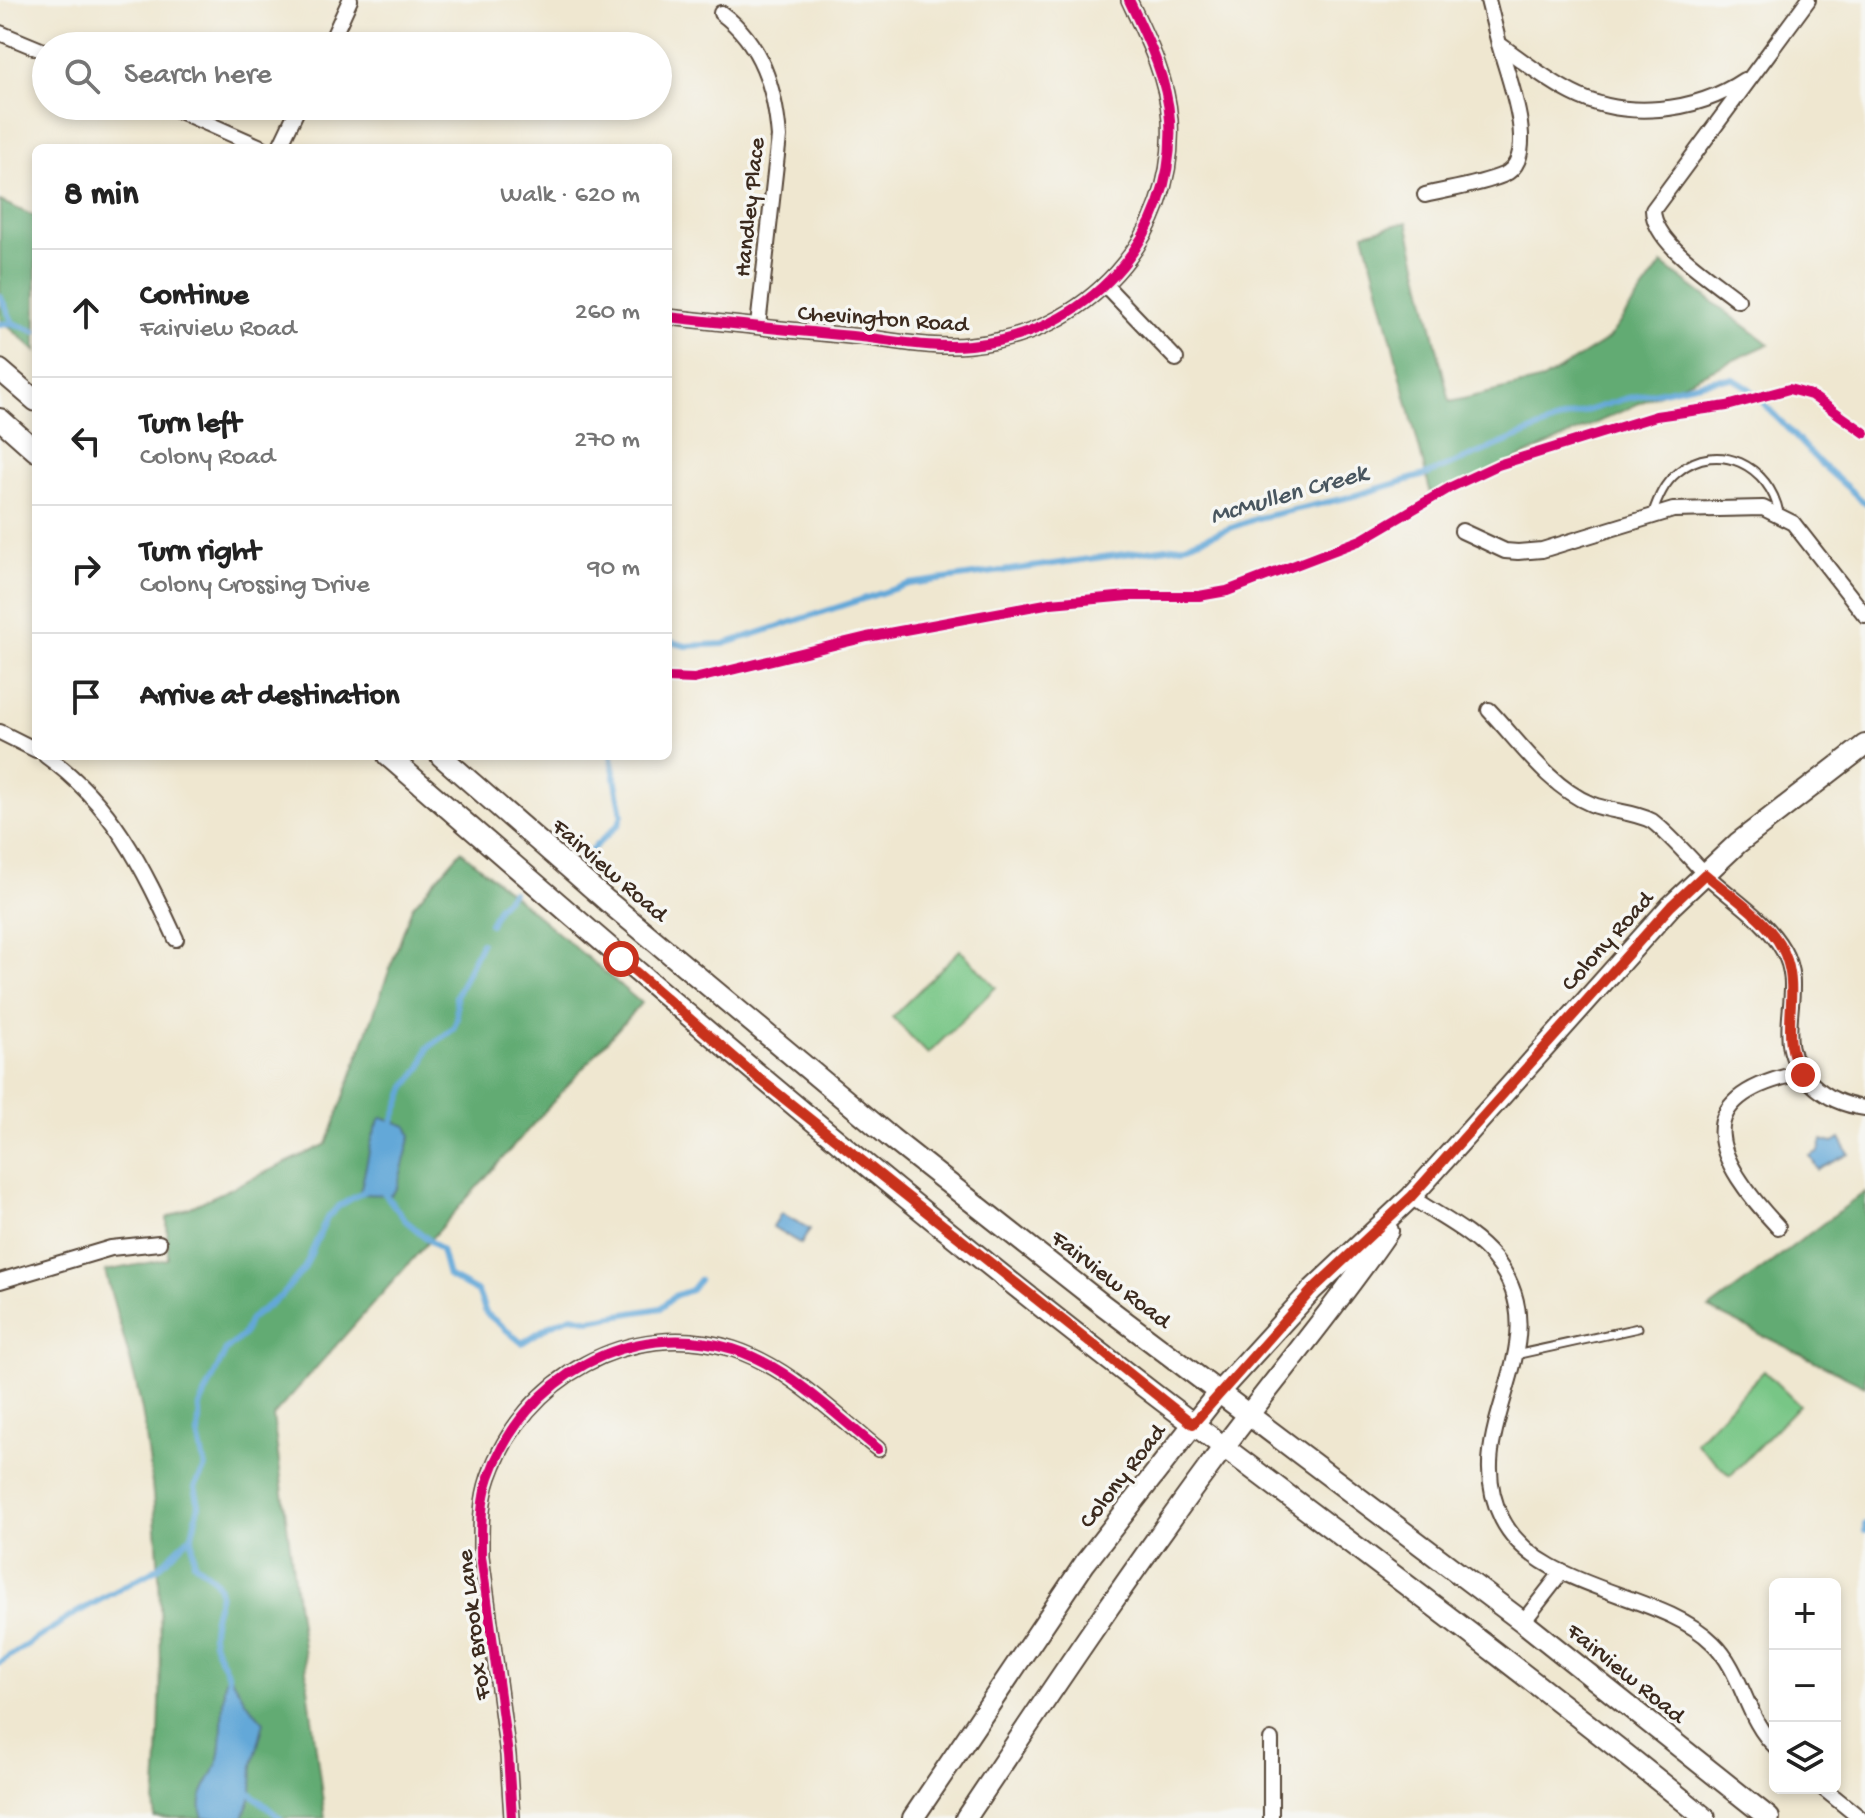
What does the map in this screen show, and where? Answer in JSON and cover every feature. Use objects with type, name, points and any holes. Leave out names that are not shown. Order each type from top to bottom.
[{"type":"main road","points":[[0,370],[32,398]]},
{"type":"main road","points":[[0,419],[32,447]]},
{"type":"main road","name":"Colony Road","points":[[913,1818],[1085,1563],[1218,1393],[1312,1290],[1411,1197],[1671,906],[1738,843],[1865,745]]},
{"type":"main road","points":[[393,760],[757,1077],[1223,1448],[1535,1682],[1705,1818]]},
{"type":"main road","name":"Fairview Road","points":[[446,760],[780,1048],[1218,1393],[1523,1622],[1769,1818]]},
{"type":"main road","name":"Colony Road","points":[[966,1818],[1119,1589],[1223,1448],[1346,1291],[1411,1197]]},
{"type":"street","points":[[335,32],[350,0]]},
{"type":"street","name":"Chevington Road","points":[[672,317],[967,346],[1034,332],[1078,309],[1132,256],[1149,227],[1166,175],[1170,139],[1164,83],[1129,0]]},
{"type":"street","points":[[1425,195],[1504,175],[1521,157],[1523,138],[1488,0]]},
{"type":"street","points":[[1738,300],[1664,239],[1654,223],[1653,210],[1808,0]]},
{"type":"street","name":"Handley Place","points":[[721,13],[750,42],[763,65],[776,108],[779,137],[758,326]]},
{"type":"street","points":[[0,33],[32,46]]},
{"type":"street","points":[[1499,44],[1575,95],[1603,105],[1634,109],[1666,108],[1707,99],[1754,73]]},
{"type":"street","points":[[200,120],[254,144]]},
{"type":"street","points":[[281,144],[292,120]]},
{"type":"street","points":[[1105,285],[1176,359]]},
{"type":"street","points":[[1462,531],[1505,551],[1518,552],[1542,550],[1651,517],[1701,507],[1763,508],[1779,513],[1793,523],[1865,615]]},
{"type":"street","points":[[1489,710],[1571,793],[1593,805],[1637,813],[1652,821],[1705,874],[1773,934],[1784,952],[1792,982],[1787,1033],[1790,1052],[1801,1073],[1819,1091],[1838,1102],[1865,1108]]},
{"type":"street","points":[[0,732],[32,748]]},
{"type":"street","points":[[51,760],[94,796],[119,827],[143,867],[176,939]]},
{"type":"street","points":[[1778,1227],[1758,1206],[1723,1155],[1720,1129],[1736,1099],[1763,1081],[1801,1073]]},
{"type":"street","points":[[1411,1197],[1470,1236],[1493,1256],[1509,1278],[1520,1305],[1515,1355],[1491,1442],[1492,1486],[1502,1519],[1539,1558],[1562,1572],[1689,1625],[1713,1644],[1738,1676],[1750,1707],[1769,1737]]},
{"type":"street","points":[[0,1281],[111,1248],[159,1243]]},
{"type":"street","name":"Fox Brook Lane","points":[[512,1818],[508,1755],[481,1556],[481,1523],[489,1480],[501,1448],[540,1395],[565,1375],[619,1349],[668,1341],[701,1342],[733,1349],[780,1371],[878,1449]]},
{"type":"street","points":[[1523,1622],[1562,1572]]},
{"type":"street","points":[[1271,1740],[1271,1818]]},
{"type":"street","points":[[1830,1794],[1860,1818]]},
{"type":"lane","points":[[1651,517],[1662,488],[1678,472],[1699,459],[1724,458],[1745,463],[1760,474],[1776,496],[1779,513]]},
{"type":"lane","points":[[1515,1355],[1638,1328]]},
{"type":"green space","points":[[0,201],[32,215],[32,347],[0,319]]},
{"type":"green space","points":[[1407,222],[1450,402],[1543,380],[1608,339],[1662,264],[1769,344],[1432,498],[1364,233]]},
{"type":"green space","points":[[461,851],[641,1003],[273,1416],[325,1818],[154,1818],[161,1675],[159,1579],[152,1483],[134,1374],[105,1271],[168,1259],[167,1218],[327,1144],[412,907]]},
{"type":"green space","points":[[960,950],[996,987],[928,1054],[892,1017]]},
{"type":"green space","points":[[1865,1192],[1865,1386],[1709,1309]]},
{"type":"green space","points":[[1764,1371],[1799,1405],[1730,1476],[1695,1442]]},
{"type":"water","points":[[382,1117],[407,1126],[411,1135],[397,1188],[391,1195],[359,1194],[371,1143]]},
{"type":"water","points":[[1840,1138],[1849,1154],[1818,1170],[1810,1156],[1819,1151],[1822,1140],[1832,1143]]},
{"type":"water","points":[[781,1213],[810,1229],[801,1244],[773,1227]]},
{"type":"water","points":[[227,1671],[246,1702],[264,1722],[253,1765],[252,1794],[243,1818],[203,1818],[203,1792],[220,1753]]},
{"type":"waterway","points":[[0,296],[13,323]]},
{"type":"waterway","name":"McMullen Creek","points":[[0,324],[13,323],[32,330]]},
{"type":"waterway","name":"McMullen Creek","points":[[672,642],[686,646],[724,644],[909,584],[1182,546],[1258,518],[1350,497],[1428,474],[1564,418],[1624,399],[1719,379],[1734,379],[1750,389],[1821,464],[1865,503]]},
{"type":"waterway","points":[[589,852],[619,824],[622,814],[612,760]]},
{"type":"waterway","points":[[490,924],[498,907],[512,892]]},
{"type":"waterway","points":[[391,1126],[406,1087],[422,1066],[428,1048],[453,1029],[457,1019],[456,996],[481,943]]},
{"type":"waterway","points":[[382,1190],[406,1221],[441,1250],[448,1276],[478,1292],[486,1313],[522,1343],[552,1324],[572,1316],[590,1320],[661,1308],[674,1296],[691,1290],[699,1280]]},
{"type":"waterway","points":[[228,1677],[212,1635],[219,1588],[194,1563],[192,1535],[199,1505],[195,1487],[205,1468],[198,1435],[200,1406],[226,1350],[243,1335],[250,1319],[281,1296],[304,1269],[327,1218],[339,1206],[363,1192]]},
{"type":"waterway","points":[[1865,1524],[1865,1531]]},
{"type":"waterway","points":[[0,1662],[76,1613],[158,1568],[192,1535]]},
{"type":"waterway","points":[[248,1791],[280,1818]]},
{"type":"cycle path","points":[[672,317],[957,346],[1012,337],[1051,322],[1086,301],[1116,273],[1140,240],[1158,204],[1168,163],[1170,120],[1165,88],[1129,0]]},
{"type":"cycle path","points":[[672,678],[694,679],[867,637],[1051,603],[1128,596],[1199,596],[1227,591],[1361,540],[1451,487],[1498,465],[1656,416],[1727,406],[1789,389],[1811,395],[1865,433]]},
{"type":"cycle path","points":[[512,1818],[508,1755],[481,1556],[481,1526],[489,1477],[505,1442],[527,1411],[554,1385],[586,1364],[620,1349],[656,1342],[694,1341],[733,1349],[773,1367],[810,1392],[878,1449]]},
{"type":"route","points":[[621,959],[757,1077],[1193,1424],[1312,1290],[1411,1197],[1671,906],[1705,874],[1773,934],[1784,952],[1792,982],[1787,1033],[1790,1052],[1803,1075]]}]
